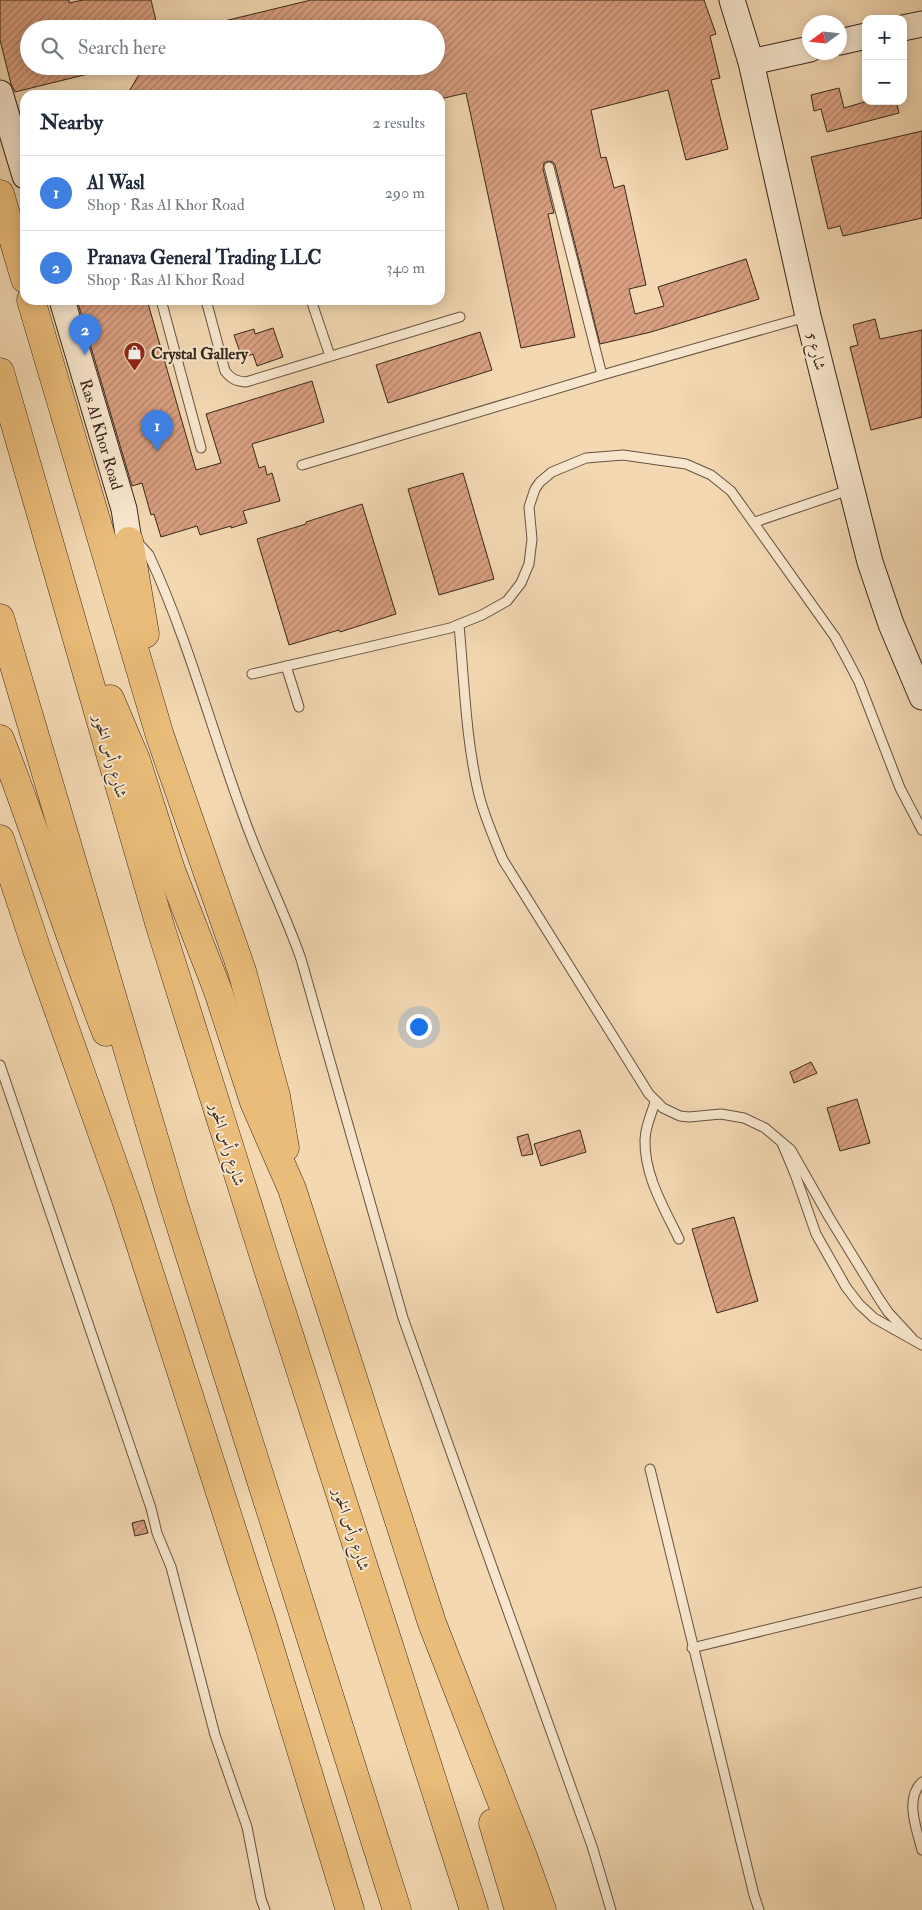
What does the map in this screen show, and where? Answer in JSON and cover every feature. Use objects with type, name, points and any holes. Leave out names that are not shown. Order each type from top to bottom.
[{"type":"highway","points":[[0,194],[20,262]]},
{"type":"highway","points":[[32,305],[157,727],[242,971],[276,1096],[292,1189]]},
{"type":"highway","name":"شارع رأس الخور","points":[[0,372],[160,926],[269,1273],[474,1910]]},
{"type":"highway","points":[[129,541],[147,647],[178,753],[184,806]]},
{"type":"highway","points":[[64,589],[136,760],[171,870],[218,991],[254,1102],[292,1189],[432,1623],[519,1910]]},
{"type":"highway","points":[[0,618],[173,1202],[397,1910]]},
{"type":"highway","points":[[0,739],[19,786],[85,979],[173,1202]]},
{"type":"highway","points":[[0,839],[37,950],[129,1209],[264,1629],[350,1910]]},
{"type":"highway","points":[[432,1623],[542,1910]]},
{"type":"street","name":"شارع 5","points":[[732,0],[751,62],[808,316],[870,562],[891,624],[922,697]]},
{"type":"street","points":[[907,27],[922,24]]},
{"type":"street","points":[[847,40],[862,37]]},
{"type":"street","points":[[751,62],[802,51]]},
{"type":"street","points":[[0,93],[20,159]]},
{"type":"street","name":"Ras Al Khor Road","points":[[63,305],[124,508],[129,541]]},
{"type":"lane","points":[[549,167],[602,375]]},
{"type":"lane","points":[[162,305],[202,448]]},
{"type":"lane","points":[[207,305],[222,363],[230,377],[237,381],[254,380],[460,317]]},
{"type":"lane","points":[[313,305],[330,356]]},
{"type":"lane","points":[[302,465],[602,375],[808,316]]},
{"type":"lane","points":[[252,674],[459,624],[495,608],[507,600],[526,574],[532,551],[529,507],[535,489],[546,476],[586,458],[623,455],[672,461],[700,469],[731,491],[755,522],[835,637],[862,690],[896,779],[922,830]]},
{"type":"lane","points":[[755,522],[852,489]]},
{"type":"lane","points":[[129,541],[146,550],[164,587],[189,654],[242,814],[296,943],[402,1318],[592,1846],[611,1910]]},
{"type":"lane","points":[[459,624],[474,775],[494,839],[504,860],[648,1094],[655,1102],[671,1113],[680,1116],[721,1114],[744,1118],[764,1128],[782,1143],[794,1154],[829,1218],[888,1312],[912,1338],[922,1345]]},
{"type":"lane","points":[[286,666],[299,707]]},
{"type":"lane","points":[[0,1065],[151,1508],[157,1533],[171,1567],[212,1726],[247,1827],[261,1899],[265,1910]]},
{"type":"lane","points":[[655,1102],[645,1137],[646,1157],[660,1200],[679,1239]]},
{"type":"lane","points":[[782,1143],[816,1234],[846,1287],[859,1304],[874,1318],[892,1330],[912,1338]]},
{"type":"lane","points":[[650,1470],[692,1648],[759,1910]]},
{"type":"lane","points":[[692,1648],[922,1592]]},
{"type":"lane","points":[[922,1782],[918,1786],[913,1801],[914,1817],[922,1850]]},
{"type":"building","points":[[0,0],[69,0],[69,3],[83,0],[151,0],[156,20],[20,20],[20,75],[84,75],[15,92],[11,84],[0,40]]},
{"type":"building","points":[[311,0],[704,0],[716,34],[710,36],[720,78],[711,80],[728,149],[686,160],[668,90],[591,110],[601,158],[606,157],[614,188],[624,185],[646,285],[629,289],[635,314],[664,306],[658,287],[746,259],[759,299],[651,332],[600,344],[555,165],[553,162],[548,161],[544,163],[543,169],[554,213],[548,214],[575,337],[521,348],[466,93],[445,98],[445,90],[130,90],[139,75],[445,75],[445,20],[228,20]]},
{"type":"building","points":[[839,88],[844,108],[862,103],[862,105],[897,105],[899,113],[827,132],[821,109],[814,111],[811,95]]},
{"type":"building","points":[[922,131],[922,218],[843,236],[840,226],[828,229],[811,157]]},
{"type":"building","points":[[78,305],[148,305],[196,470],[221,463],[206,414],[312,381],[324,422],[252,444],[259,468],[265,466],[267,475],[272,473],[280,501],[243,511],[247,523],[200,535],[197,526],[161,537],[154,514],[151,515],[142,483],[132,486]]},
{"type":"building","points":[[875,319],[880,339],[922,330],[922,417],[871,430],[850,347],[858,345],[853,325]]},
{"type":"building","points":[[273,328],[283,357],[257,366],[253,354],[242,358],[234,335],[254,329],[255,334]]},
{"type":"building","points":[[480,332],[492,370],[388,403],[376,365]]},
{"type":"building","points":[[463,473],[494,579],[439,595],[408,489]]},
{"type":"building","points":[[362,504],[396,614],[340,632],[339,630],[289,645],[257,539]]},
{"type":"building","points":[[811,1062],[817,1073],[794,1083],[790,1072]]},
{"type":"building","points":[[857,1099],[870,1143],[840,1151],[827,1108]]},
{"type":"building","points":[[580,1130],[586,1152],[541,1166],[534,1144]]},
{"type":"building","points":[[528,1134],[533,1154],[522,1156],[517,1137]]},
{"type":"building","points":[[734,1217],[758,1301],[717,1313],[692,1229]]},
{"type":"building","points":[[144,1520],[148,1533],[135,1536],[132,1523]]},
{"type":"place","name":"Pranava General Trading LLC","points":[[85,355]]},
{"type":"place","name":"Crystal Gallery","points":[[135,372]]},
{"type":"place","name":"Al Wasl","points":[[157,451]]}]
